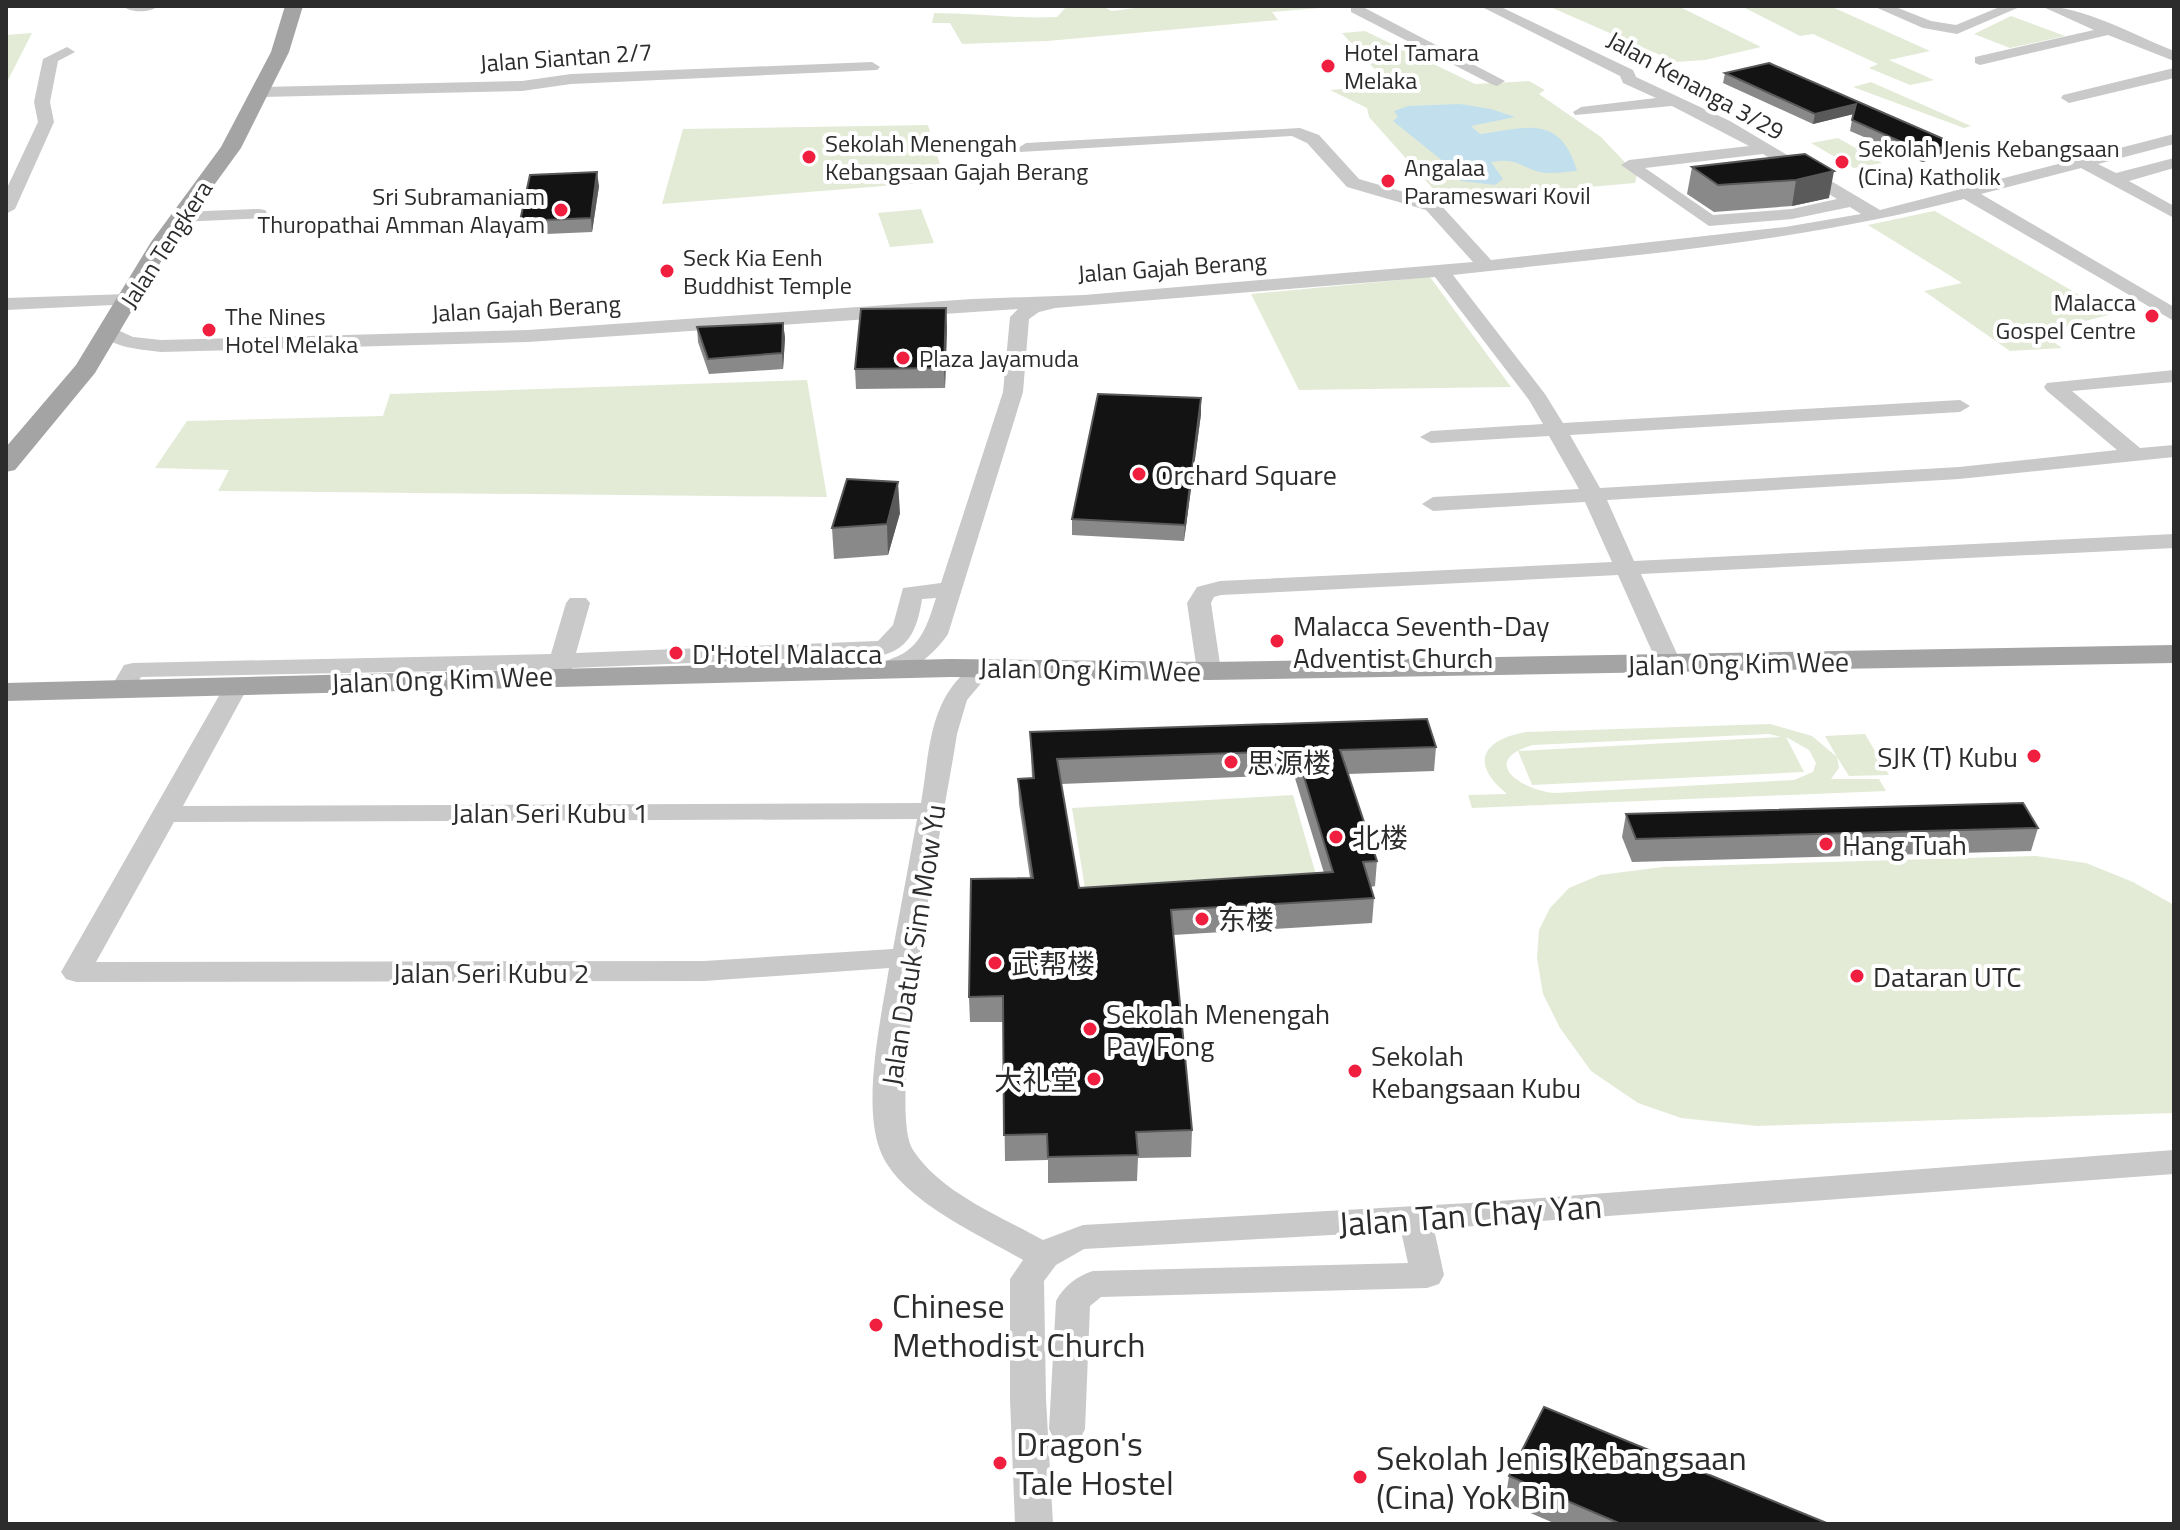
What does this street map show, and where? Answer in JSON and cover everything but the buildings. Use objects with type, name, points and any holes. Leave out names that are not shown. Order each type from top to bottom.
[{"type":"main road","name":"Jalan Tengkera","points":[[6,464],[86,368],[179,217],[231,148],[280,52],[294,6]]},
{"type":"main road","name":"Jalan Ong Kim Wee","points":[[9,692],[237,685],[559,669],[1209,671],[2174,654]]},
{"type":"street","points":[[130,6],[151,6]]},
{"type":"street","name":"Jalan Kenanga 3/29","points":[[1487,6],[1627,73],[1629,80],[1724,124],[1878,216]]},
{"type":"street","points":[[1880,6],[1941,29],[1969,27],[2015,6]]},
{"type":"street","points":[[2048,6],[2174,56]]},
{"type":"street","points":[[1364,7],[1497,81]]},
{"type":"street","points":[[1980,60],[2112,30]]},
{"type":"street","points":[[6,209],[46,122],[42,102],[51,59],[67,52]]},
{"type":"street","name":"Jalan Siantan 2/7","points":[[262,92],[522,86],[571,79],[872,67]]},
{"type":"street","points":[[2069,98],[2174,73]]},
{"type":"street","points":[[1581,112],[1673,101]]},
{"type":"street","points":[[1026,148],[1294,131],[1313,139],[1353,183],[1432,206],[1486,265]]},
{"type":"street","name":"Jalan Gajah Berang","points":[[109,332],[128,342],[161,346],[528,336],[1084,301],[1440,271],[1785,232],[1878,216],[2174,139]]},
{"type":"street","points":[[1765,149],[1629,165],[1709,221],[1792,214],[1853,201]]},
{"type":"street","points":[[2081,161],[2174,213]]},
{"type":"street","points":[[2115,179],[2174,163]]},
{"type":"street","points":[[1966,193],[2174,315]]},
{"type":"street","points":[[179,217],[259,214]]},
{"type":"street","points":[[1470,248],[1678,227],[1696,243]]},
{"type":"street","points":[[1440,271],[1538,398],[1593,494],[1670,665]]},
{"type":"street","points":[[6,304],[128,300]]},
{"type":"street","points":[[888,669],[914,657],[930,641],[952,589],[1013,392],[1020,317],[1033,307],[1084,301]]},
{"type":"street","points":[[907,311],[964,310],[988,313],[998,318],[1004,336],[1016,354]]},
{"type":"street","name":"Jalan Gajah Berang","points":[[86,368],[111,355],[161,346]]},
{"type":"street","points":[[2134,454],[2054,387],[2174,376]]},
{"type":"street","points":[[1431,437],[1960,406]]},
{"type":"street","points":[[1433,504],[1959,473],[2174,451]]},
{"type":"street","points":[[1209,671],[1199,603],[1205,592],[1220,588],[2174,541]]},
{"type":"street","points":[[122,689],[133,670],[559,669],[883,648],[897,641],[905,632],[911,593],[952,589]]},
{"type":"street","points":[[559,669],[578,603]]},
{"type":"street","points":[[934,668],[954,700],[982,668]]},
{"type":"street","points":[[167,814],[237,685]]},
{"type":"street","name":"Jalan Datuk Sim Mow Yu","points":[[954,700],[904,958],[888,1104],[894,1148],[924,1182],[965,1211],[1044,1256]]},
{"type":"street","name":"Jalan Seri Kubu 1","points":[[167,814],[933,811]]},
{"type":"street","name":"Jalan Seri Kubu 2","points":[[167,814],[76,972],[704,971],[904,958]]},
{"type":"street","name":"Jalan Tan Chay Yan","points":[[1044,1256],[1061,1244],[1083,1237],[1415,1218],[2174,1162]]},
{"type":"street","points":[[1067,1429],[1073,1301],[1093,1284],[1427,1275],[1415,1218]]},
{"type":"street","points":[[1034,1524],[1028,1399],[1027,1279],[1044,1256]]},
{"type":"green space","points":[[1067,6],[1102,6],[1112,11],[1151,6],[1344,6],[1272,12],[1278,20],[1048,41],[962,44],[950,23],[932,23],[934,13],[1057,17]]},
{"type":"green space","points":[[1548,6],[1678,6],[1761,47],[1705,60],[1676,62]]},
{"type":"green space","points":[[1741,6],[1830,6],[1930,51],[1889,60],[1934,80],[1910,85],[1869,68],[1878,64],[1813,34],[1800,36]]},
{"type":"green space","points":[[2011,16],[2065,36],[2010,48],[1974,34]]},
{"type":"green space","points":[[1365,31],[1475,84],[1529,81],[1545,90],[1539,94],[1601,137],[1637,175],[1635,183],[1443,200],[1369,117],[1367,108],[1330,90],[1389,85],[1342,33]]},
{"type":"green space","points":[[32,33],[6,84],[6,35]]},
{"type":"green space","points":[[1871,82],[1971,126],[1964,128],[1853,87]]},
{"type":"green space","points":[[928,125],[945,181],[662,204],[683,129]]},
{"type":"green space","points":[[1838,138],[1882,163],[1854,168],[1811,143]]},
{"type":"green space","points":[[921,209],[934,243],[890,247],[878,213]]},
{"type":"green space","points":[[1934,211],[2112,314],[2040,333],[2062,348],[2010,351],[1924,291],[1962,283],[1868,225]]},
{"type":"green space","points":[[1430,277],[1511,387],[1299,390],[1251,294]]},
{"type":"green space","points":[[807,380],[827,497],[218,491],[229,470],[155,468],[187,421],[383,416],[390,394]]},
{"type":"green space","points":[[1770,724],[1812,736],[1837,757],[1839,768],[1831,779],[1879,779],[1886,791],[1472,808],[1468,795],[1507,794],[1488,773],[1485,763],[1490,747],[1526,732]],"holes":[[[1769,734],[1781,737],[1518,751],[1533,745]],[[1786,737],[1809,750],[1816,763],[1813,772],[1794,780],[1555,793],[1529,786],[1511,774],[1508,759],[1518,751],[1532,785],[1804,772]]]},
{"type":"green space","points":[[1865,734],[1889,775],[1849,776],[1825,736]]},
{"type":"green space","points":[[1293,795],[1321,892],[1088,907],[1072,808]]},
{"type":"green space","name":"Dataran UTC","points":[[2036,856],[2086,863],[2133,882],[2174,905],[2174,1113],[1757,1126],[1681,1118],[1638,1103],[1591,1071],[1560,1028],[1543,994],[1537,958],[1539,930],[1550,908],[1569,888],[1600,875],[1663,867]]},
{"type":"water","points":[[1460,104],[1515,117],[1471,126],[1480,134],[1527,128],[1552,133],[1570,153],[1577,171],[1541,172],[1515,162],[1499,161],[1491,162],[1503,179],[1495,185],[1461,181],[1454,170],[1393,121],[1398,117],[1394,111],[1408,106]]},
{"type":"place","name":"Hotel Tamara Melaka","points":[[1328,66]]},
{"type":"place","name":"Sekolah Menengah Kebangsaan Gajah Berang","points":[[809,157]]},
{"type":"place","name":"Sekolah Jenis Kebangsaan (Cina) Katholik","points":[[1842,162]]},
{"type":"place","name":"Angalaa Parameswari Kovil","points":[[1388,181]]},
{"type":"place","name":"Sri Subramaniam Thuropathai Amman Alayam","points":[[561,210]]},
{"type":"place","name":"Seck Kia Eenh Buddhist Temple","points":[[667,271]]},
{"type":"place","name":"Malacca Gospel Centre","points":[[2152,316]]},
{"type":"place","name":"The Nines Hotel Melaka","points":[[209,330]]},
{"type":"place","name":"Plaza Jayamuda","points":[[903,358]]},
{"type":"place","name":"Orchard Square","points":[[1139,474]]},
{"type":"place","name":"Malacca Seventh-Day Adventist Church","points":[[1277,641]]},
{"type":"place","name":"D'Hotel Malacca","points":[[676,653]]},
{"type":"place","name":"SJK (T) Kubu","points":[[2034,756]]},
{"type":"place","name":"思源楼","points":[[1231,762]]},
{"type":"place","name":"北楼","points":[[1336,837]]},
{"type":"place","name":"Hang Tuah","points":[[1826,844]]},
{"type":"place","name":"东楼","points":[[1202,919]]},
{"type":"place","name":"武帮楼","points":[[995,963]]},
{"type":"place","name":"Dataran UTC","points":[[1857,976]]},
{"type":"place","name":"Sekolah Menengah Pay Fong","points":[[1090,1029]]},
{"type":"place","name":"Sekolah Kebangsaan Kubu","points":[[1355,1071]]},
{"type":"place","name":"大礼堂","points":[[1094,1079]]},
{"type":"place","name":"Chinese Methodist Church","points":[[876,1325]]},
{"type":"place","name":"Dragon's Tale Hostel","points":[[1000,1463]]},
{"type":"place","name":"Sekolah Jenis Kebangsaan (Cina) Yok Bin","points":[[1360,1477]]}]
